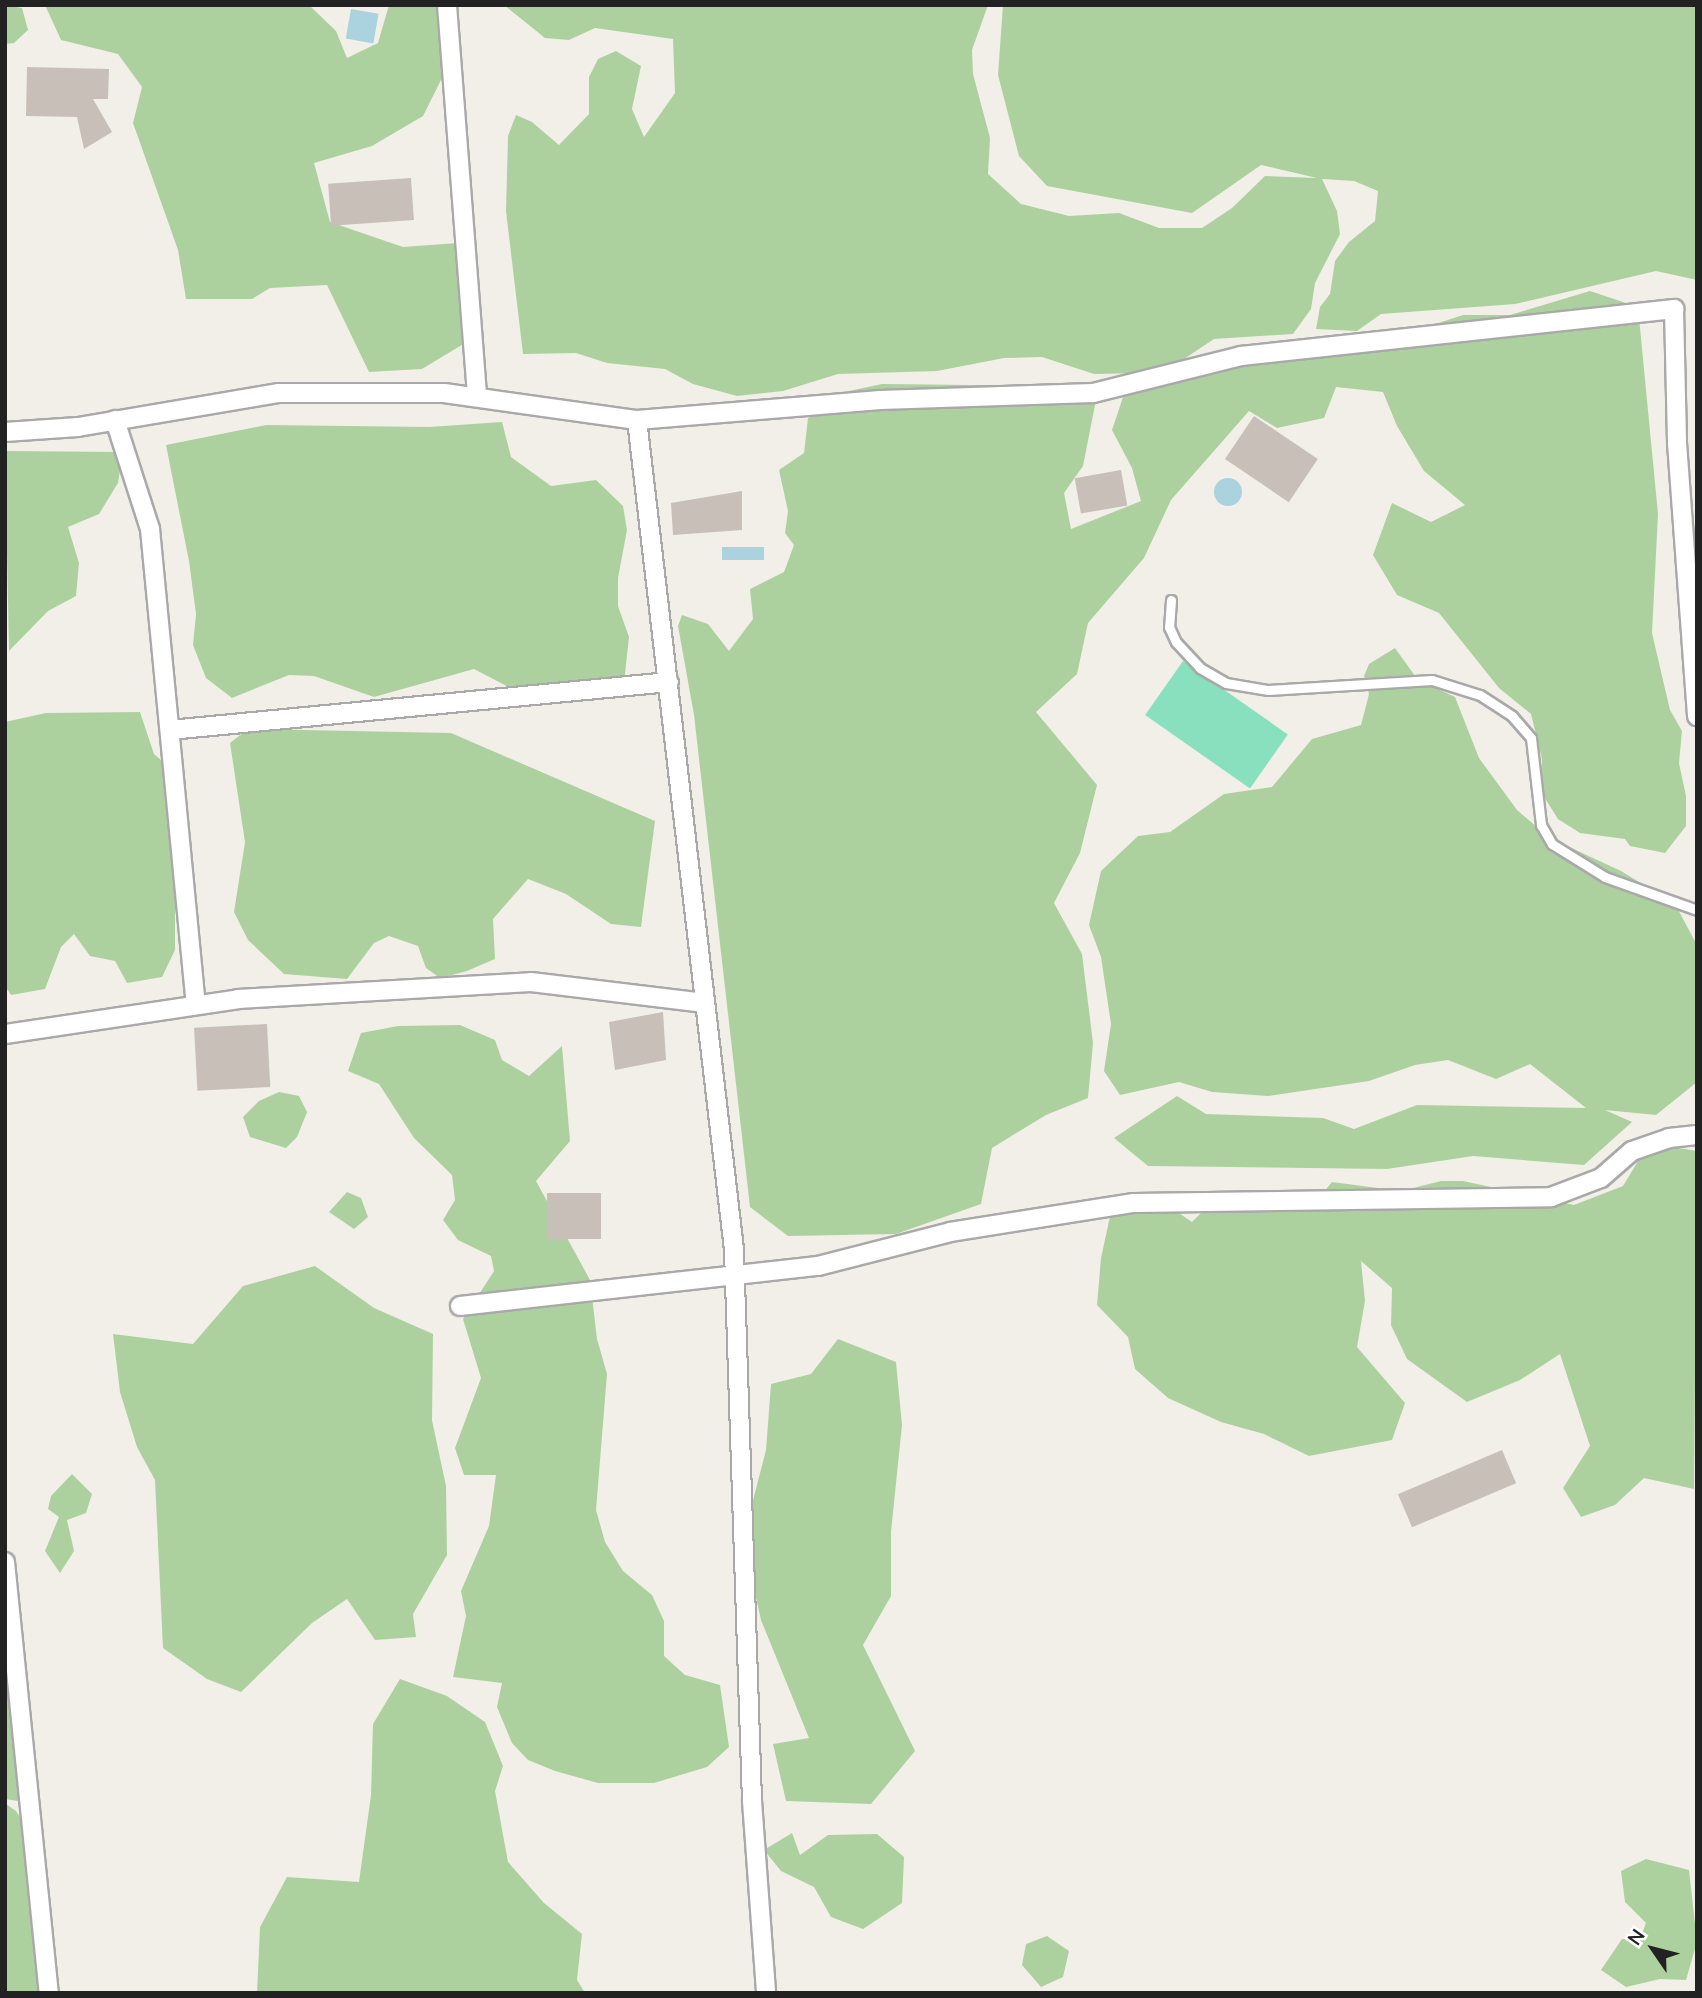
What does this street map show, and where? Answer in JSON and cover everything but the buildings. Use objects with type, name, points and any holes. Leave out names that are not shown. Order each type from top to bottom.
[{"type":"street","points":[[447,5],[477,397]]},
{"type":"street","points":[[5,432],[115,420],[279,393],[444,393],[637,419],[880,400],[1093,393],[1241,356],[1674,309],[1677,443],[1697,716]]},
{"type":"street","points":[[637,419],[669,682],[734,1275],[752,1801],[766,1993]]},
{"type":"street","points":[[115,420],[150,528],[196,1005]]},
{"type":"street","points":[[170,730],[669,682]]},
{"type":"street","points":[[5,1034],[238,999],[531,982],[705,1003]]},
{"type":"street","points":[[460,1306],[818,1266],[950,1232],[1134,1203],[1551,1196],[1601,1178],[1632,1151],[1669,1138],[1697,1135]]},
{"type":"street","points":[[5,1562],[49,1993]]},
{"type":"lane","points":[[1171,600],[1169,627],[1176,642],[1200,668],[1226,682],[1268,690],[1432,680],[1480,695],[1512,716],[1531,738],[1541,825],[1552,844],[1605,877],[1697,910]]},
{"type":"green space","points":[[5,5],[22,8],[28,30],[14,43],[5,44]]},
{"type":"green space","points":[[45,5],[309,5],[336,31],[347,58],[378,43],[389,5],[452,5],[447,68],[423,116],[372,146],[314,163],[330,222],[403,247],[458,243],[470,340],[422,369],[369,372],[327,285],[270,288],[252,299],[186,299],[178,250],[133,123],[142,87],[118,54],[61,40]]},
{"type":"green space","points":[[504,5],[988,5],[972,50],[973,74],[990,138],[988,174],[1021,204],[1069,216],[1119,213],[1159,228],[1202,228],[1232,208],[1265,176],[1317,178],[1261,165],[1192,213],[1047,186],[1019,156],[998,75],[1003,5],[1697,5],[1697,280],[1656,271],[1515,304],[1381,314],[1357,331],[1316,329],[1320,307],[1330,294],[1335,261],[1349,242],[1375,221],[1378,191],[1354,181],[1322,179],[1337,211],[1340,234],[1315,283],[1311,309],[1293,334],[1214,339],[1184,359],[1147,373],[1094,374],[1042,357],[1004,358],[937,371],[838,374],[783,391],[737,396],[693,384],[665,369],[607,363],[576,353],[523,354],[506,211],[508,136],[516,115],[532,122],[559,145],[589,114],[589,77],[598,59],[616,51],[641,66],[632,109],[644,137],[675,93],[673,39],[595,28],[569,40],[545,38]]},
{"type":"green space","points":[[1590,291],[1638,307],[1658,514],[1652,633],[1670,710],[1682,731],[1679,763],[1686,796],[1686,826],[1665,853],[1630,846],[1625,839],[1580,833],[1558,819],[1541,792],[1542,759],[1531,714],[1499,688],[1439,613],[1397,595],[1373,555],[1392,503],[1431,522],[1465,505],[1424,471],[1397,426],[1383,392],[1336,387],[1324,418],[1277,428],[1249,411],[1171,500],[1144,558],[1088,623],[1077,674],[1036,712],[1097,785],[1080,853],[1054,903],[1082,954],[1093,1043],[1088,1098],[1046,1115],[992,1148],[981,1204],[896,1234],[788,1236],[750,1207],[694,715],[678,626],[682,615],[708,624],[729,651],[753,619],[750,589],[784,572],[794,545],[785,533],[788,511],[779,470],[804,453],[808,418],[849,391],[882,384],[1057,386],[1096,400],[1083,466],[1064,493],[1071,529],[1141,501],[1132,468],[1112,430],[1125,391],[1148,389],[1206,365],[1405,334],[1463,315],[1510,315]]},
{"type":"green space","points":[[502,422],[511,457],[551,486],[596,480],[623,506],[627,530],[618,578],[618,606],[629,637],[624,683],[526,696],[474,669],[374,697],[314,676],[289,675],[232,698],[206,678],[193,645],[196,614],[189,561],[166,445],[266,425],[429,427]]},
{"type":"green space","points":[[5,451],[123,452],[118,483],[99,514],[68,527],[79,563],[76,596],[48,611],[9,651]]},
{"type":"green space","points":[[1395,648],[1418,680],[1455,697],[1479,758],[1517,810],[1550,838],[1621,871],[1675,904],[1697,945],[1697,1082],[1656,1115],[1605,1110],[1632,1122],[1584,1165],[1473,1156],[1387,1169],[1148,1166],[1114,1138],[1177,1096],[1206,1114],[1323,1118],[1354,1129],[1417,1105],[1586,1108],[1530,1064],[1496,1079],[1448,1060],[1415,1065],[1369,1081],[1268,1096],[1212,1092],[1179,1082],[1120,1095],[1104,1071],[1111,1024],[1101,957],[1089,925],[1101,871],[1138,836],[1170,832],[1224,794],[1272,787],[1312,739],[1361,725],[1369,694],[1364,676],[1369,664]]},
{"type":"green space","points":[[1183,661],[1288,734],[1250,788],[1145,715]]},
{"type":"green space","points":[[140,712],[154,754],[185,781],[175,856],[175,950],[162,977],[127,983],[115,961],[90,956],[74,934],[61,947],[45,989],[11,995],[5,986],[5,722],[46,713]]},
{"type":"green space","points":[[248,729],[451,733],[655,821],[641,927],[611,924],[566,894],[528,879],[493,919],[495,959],[467,971],[440,978],[426,968],[418,946],[389,936],[374,943],[347,979],[284,974],[248,940],[234,912],[245,842],[230,743]]},
{"type":"green space","points":[[460,1025],[495,1040],[502,1060],[529,1076],[562,1046],[570,1141],[536,1181],[590,1280],[597,1339],[607,1374],[596,1510],[605,1542],[623,1571],[652,1595],[664,1621],[664,1656],[685,1675],[720,1685],[729,1747],[707,1767],[654,1783],[598,1783],[528,1760],[512,1743],[497,1707],[502,1683],[453,1677],[466,1616],[461,1591],[489,1526],[496,1475],[464,1475],[455,1448],[481,1378],[463,1319],[494,1271],[491,1256],[458,1240],[443,1220],[455,1200],[452,1175],[414,1138],[379,1084],[348,1071],[361,1033],[398,1026]]},
{"type":"green space","points":[[279,1092],[299,1096],[307,1112],[297,1137],[286,1148],[250,1137],[243,1117],[259,1101]]},
{"type":"green space","points":[[1649,1143],[1697,1151],[1694,1489],[1644,1478],[1615,1505],[1581,1517],[1563,1488],[1590,1446],[1560,1354],[1520,1380],[1467,1402],[1407,1359],[1391,1325],[1392,1288],[1361,1261],[1365,1301],[1357,1347],[1405,1403],[1392,1440],[1309,1456],[1264,1434],[1221,1422],[1168,1398],[1135,1369],[1128,1337],[1097,1305],[1101,1258],[1111,1212],[1167,1205],[1192,1222],[1219,1195],[1258,1194],[1309,1210],[1332,1182],[1401,1191],[1441,1181],[1463,1181],[1574,1205],[1623,1186]]},
{"type":"green space","points":[[347,1192],[361,1198],[368,1217],[354,1229],[329,1212]]},
{"type":"green space","points":[[315,1266],[374,1308],[433,1334],[432,1420],[446,1486],[447,1555],[413,1614],[416,1637],[375,1640],[347,1599],[312,1623],[241,1692],[207,1679],[163,1648],[155,1480],[137,1447],[120,1392],[113,1334],[193,1344],[243,1286]]},
{"type":"green space","points":[[838,1339],[896,1362],[902,1425],[891,1532],[891,1596],[863,1645],[915,1751],[871,1804],[786,1801],[773,1744],[809,1738],[761,1620],[743,1539],[766,1450],[771,1384],[811,1374]]},
{"type":"green space","points":[[72,1474],[92,1494],[86,1513],[67,1520],[74,1551],[60,1573],[45,1551],[59,1517],[48,1509],[51,1496]]},
{"type":"green space","points":[[5,1615],[23,1786],[18,1801],[5,1799]]},
{"type":"green space","points":[[400,1679],[447,1696],[485,1722],[503,1766],[495,1791],[508,1862],[544,1903],[582,1934],[577,1980],[585,1993],[257,1993],[260,1927],[287,1877],[359,1882],[371,1795],[373,1724]]},
{"type":"green space","points":[[6,1804],[16,1811],[33,1838],[45,1957],[39,1993],[5,1993]]},
{"type":"green space","points":[[792,1833],[800,1855],[828,1835],[877,1834],[904,1857],[902,1903],[863,1929],[831,1917],[814,1887],[781,1871],[764,1850]]},
{"type":"green space","points":[[1646,1859],[1689,1870],[1697,1942],[1686,1980],[1660,1979],[1626,1987],[1601,1970],[1622,1939],[1640,1939],[1646,1923],[1625,1902],[1621,1871]]},
{"type":"green space","points":[[1047,1936],[1069,1951],[1063,1977],[1041,1987],[1022,1965],[1026,1944]]},
{"type":"water","points":[[351,9],[379,14],[373,43],[346,39]]},
{"type":"water","points":[[1228,478],[1238,482],[1242,492],[1238,502],[1228,506],[1218,502],[1214,492],[1218,482]]},
{"type":"water","points":[[722,547],[764,547],[764,560],[722,560]]}]
